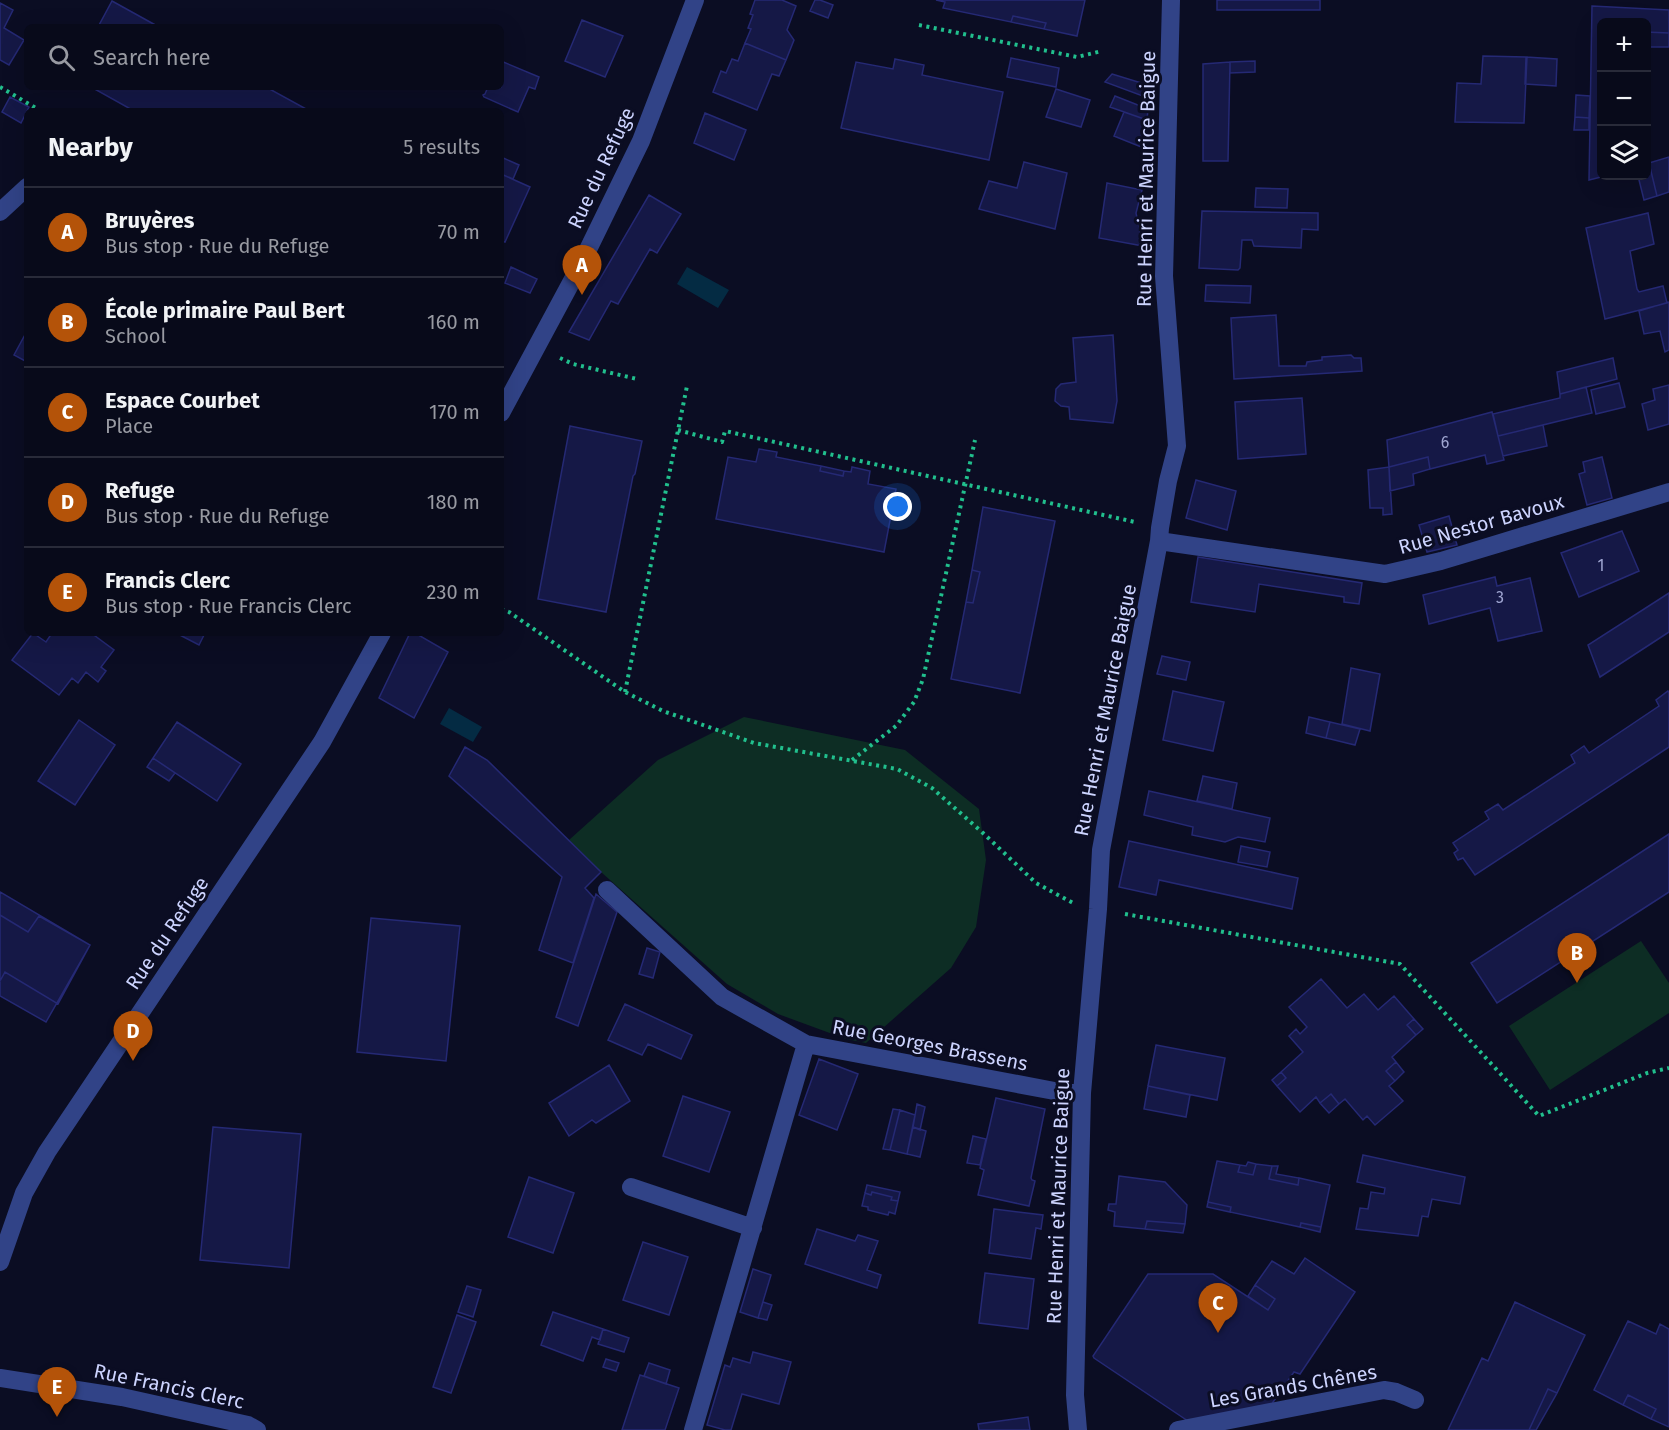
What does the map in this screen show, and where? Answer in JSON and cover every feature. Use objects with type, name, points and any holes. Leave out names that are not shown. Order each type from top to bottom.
[{"type":"street","name":"Rue du Refuge","points":[[504,408],[580,266],[641,141],[695,0]]},
{"type":"street","name":"Rue Henri et Maurice Baigue","points":[[1078,1430],[1075,1395],[1082,1093],[1101,850],[1176,446],[1164,276],[1171,0]]},
{"type":"street","points":[[0,212],[24,190]]},
{"type":"street","name":"Rue Nestor Bavoux","points":[[1160,542],[1385,574],[1441,561],[1669,492]]},
{"type":"street","name":"Rue du Refuge","points":[[0,1262],[24,1193],[47,1152],[322,742],[380,636]]},
{"type":"street","name":"Rue Georges Brassens","points":[[607,890],[722,997],[806,1044],[1065,1093],[1082,1093]]},
{"type":"street","name":"Rue Georges Brassens","points":[[693,1430],[806,1044]]},
{"type":"street","points":[[631,1187],[753,1228]]},
{"type":"street","name":"Rue Francis Clerc","points":[[0,1378],[122,1396],[248,1425],[257,1430]]},
{"type":"street","name":"Les Grands Chênes","points":[[1178,1430],[1384,1390],[1396,1392],[1415,1401]]},
{"type":"path","points":[[919,24],[1077,57],[1102,51]]},
{"type":"path","points":[[0,87],[36,108]]},
{"type":"path","points":[[553,356],[573,364],[637,379]]},
{"type":"path","points":[[625,692],[687,386]]},
{"type":"path","points":[[678,430],[722,442],[725,431],[1143,524]]},
{"type":"path","points":[[852,760],[896,726],[914,702],[923,679],[975,440]]},
{"type":"path","points":[[504,610],[625,692],[663,711],[754,743],[897,769],[932,788],[1036,884],[1073,903]]},
{"type":"path","points":[[1114,912],[1400,964],[1539,1116],[1647,1073],[1669,1068]]},
{"type":"green space","points":[[744,717],[905,750],[979,809],[986,860],[976,927],[951,968],[866,1043],[846,1039],[778,1014],[727,984],[601,872],[569,840],[658,760]]},
{"type":"green space","points":[[1641,941],[1669,983],[1669,1013],[1550,1090],[1509,1026]]},
{"type":"water","points":[[687,267],[729,290],[718,308],[677,284]]},
{"type":"water","points":[[449,708],[482,727],[473,742],[440,724]]},
{"type":"building","points":[[755,0],[782,0],[796,6],[787,30],[794,40],[786,60],[745,43],[751,29],[748,28]]},
{"type":"building","points":[[815,0],[833,5],[828,18],[810,11]]},
{"type":"building","points":[[936,0],[1085,0],[1077,36],[1044,29],[1046,23],[1013,16],[1011,22],[943,8],[945,2]]},
{"type":"building","points":[[1217,0],[1320,0],[1320,10],[1217,10]]},
{"type":"building","points":[[112,1],[154,24],[100,24]]},
{"type":"building","points":[[0,3],[13,10],[4,28],[24,40],[9,65],[0,60]]},
{"type":"building","points":[[1592,6],[1669,10],[1669,33],[1651,32],[1651,18],[1597,18],[1597,178],[1589,180]]},
{"type":"building","points":[[1013,16],[1046,23],[1044,29],[1011,22]]},
{"type":"building","points":[[582,20],[623,36],[605,77],[565,61]]},
{"type":"building","points":[[1651,32],[1669,33],[1669,47],[1651,47]]},
{"type":"building","points":[[745,43],[786,60],[779,76],[772,74],[757,110],[713,92],[721,71],[726,73],[732,59],[738,61]]},
{"type":"building","points":[[1483,56],[1527,57],[1524,123],[1455,122],[1457,83],[1481,84]]},
{"type":"building","points":[[1526,57],[1557,59],[1556,86],[1525,84]]},
{"type":"building","points":[[1011,58],[1059,68],[1056,87],[1007,77]]},
{"type":"building","points":[[895,59],[924,65],[922,75],[1003,92],[989,160],[841,128],[856,62],[893,69]]},
{"type":"building","points":[[1255,61],[1255,72],[1230,73],[1230,62]]},
{"type":"building","points":[[504,62],[539,77],[535,89],[529,87],[518,112],[484,97],[487,90],[504,90]]},
{"type":"building","points":[[1230,62],[1228,161],[1203,161],[1203,64]]},
{"type":"building","points":[[1112,74],[1148,85],[1148,98],[1105,82]]},
{"type":"building","points":[[1056,89],[1090,100],[1081,127],[1046,117]]},
{"type":"building","points":[[96,90],[271,90],[304,108],[129,108]]},
{"type":"building","points":[[1576,95],[1590,96],[1589,118],[1575,117]]},
{"type":"building","points":[[1115,96],[1148,109],[1147,120],[1110,107]]},
{"type":"building","points":[[10,97],[29,107],[24,108],[21,123],[2,112]]},
{"type":"building","points":[[1124,112],[1147,120],[1146,149],[1114,136]]},
{"type":"building","points":[[705,113],[746,130],[734,160],[694,143]]},
{"type":"building","points":[[1575,117],[1589,118],[1589,130],[1574,130]]},
{"type":"building","points":[[1669,157],[1669,192],[1657,196],[1651,162]]},
{"type":"building","points":[[504,158],[519,165],[513,179],[504,175]]},
{"type":"building","points":[[1024,162],[1067,173],[1055,229],[979,209],[989,181],[1017,188]]},
{"type":"building","points":[[1651,171],[1657,196],[1644,200],[1639,180],[1651,180]]},
{"type":"building","points":[[504,175],[530,187],[504,242]]},
{"type":"building","points":[[1107,183],[1142,190],[1136,213],[1143,246],[1099,238]]},
{"type":"building","points":[[1256,188],[1288,189],[1287,208],[1255,207]]},
{"type":"building","points":[[649,195],[681,214],[657,253],[650,249],[618,304],[611,301],[589,340],[569,332]]},
{"type":"building","points":[[1202,211],[1318,213],[1318,230],[1302,229],[1301,248],[1254,246],[1252,240],[1242,240],[1238,270],[1199,268]]},
{"type":"building","points":[[1648,213],[1654,244],[1630,251],[1637,289],[1639,292],[1663,286],[1667,303],[1605,319],[1586,228]]},
{"type":"building","points":[[511,267],[537,279],[530,293],[505,283]]},
{"type":"building","points":[[1206,285],[1251,286],[1250,303],[1205,301]]},
{"type":"building","points":[[1669,302],[1669,350],[1665,352],[1660,331],[1644,334],[1639,311]]},
{"type":"building","points":[[1276,315],[1279,366],[1306,366],[1307,362],[1322,360],[1322,357],[1351,355],[1354,358],[1361,358],[1362,371],[1234,379],[1231,318]]},
{"type":"building","points":[[1113,335],[1117,401],[1113,423],[1070,419],[1069,407],[1061,406],[1055,401],[1056,389],[1061,384],[1076,382],[1073,338]]},
{"type":"building","points":[[24,337],[24,360],[14,355]]},
{"type":"building","points":[[1613,358],[1617,379],[1560,394],[1557,372]]},
{"type":"building","points":[[1619,383],[1625,407],[1596,414],[1591,390]]},
{"type":"building","points":[[1669,385],[1669,424],[1648,430],[1642,404],[1655,400],[1653,389]]},
{"type":"building","points":[[1586,387],[1592,413],[1498,436],[1493,414],[1560,398],[1560,394]]},
{"type":"building","points":[[1302,398],[1306,454],[1238,459],[1235,402]]},
{"type":"building","points":[[1492,412],[1504,460],[1487,464],[1485,455],[1430,469],[1428,457],[1389,467],[1387,440]]},
{"type":"building","points":[[1543,425],[1547,446],[1503,456],[1498,436]]},
{"type":"building","points":[[570,426],[642,441],[606,612],[538,599]]},
{"type":"building","points":[[759,449],[777,452],[776,457],[821,466],[820,471],[843,476],[844,471],[851,472],[852,467],[870,471],[868,484],[896,489],[884,552],[716,519],[728,457],[756,462]]},
{"type":"building","points":[[1428,457],[1430,469],[1413,474],[1414,485],[1390,491],[1389,467]]},
{"type":"building","points":[[1602,457],[1612,498],[1587,505],[1579,474],[1585,472],[1583,462]]},
{"type":"building","points":[[821,466],[844,471],[843,476],[820,471]]},
{"type":"building","points":[[1389,467],[1392,514],[1383,515],[1383,508],[1370,508],[1368,470]]},
{"type":"building","points":[[1196,480],[1236,491],[1227,530],[1186,518]]},
{"type":"building","points":[[983,507],[1055,521],[1020,693],[951,679],[966,602],[973,603],[980,572],[972,570]]},
{"type":"building","points":[[1449,516],[1457,545],[1427,552],[1419,525]]},
{"type":"building","points":[[1622,531],[1639,571],[1579,597],[1561,553]]},
{"type":"building","points":[[1198,557],[1362,583],[1359,604],[1344,602],[1344,597],[1259,584],[1255,612],[1191,602]]},
{"type":"building","points":[[972,570],[980,572],[973,603],[966,602]]},
{"type":"building","points":[[1495,577],[1497,586],[1530,578],[1542,631],[1498,641],[1490,608],[1429,624],[1423,595]]},
{"type":"building","points":[[1669,593],[1669,632],[1600,677],[1588,645]]},
{"type":"building","points":[[31,636],[37,636],[46,642],[50,636],[95,636],[114,650],[101,667],[106,671],[98,682],[86,672],[78,683],[72,678],[59,695],[12,660]]},
{"type":"building","points":[[182,636],[204,636],[199,645]]},
{"type":"building","points":[[409,636],[420,636],[448,652],[414,718],[379,698]]},
{"type":"building","points":[[1162,656],[1190,662],[1186,680],[1157,674]]},
{"type":"building","points":[[1351,668],[1380,674],[1370,731],[1342,724]]},
{"type":"building","points":[[1173,691],[1224,702],[1213,751],[1163,740]]},
{"type":"building","points":[[1668,691],[1669,747],[1475,875],[1463,858],[1458,860],[1454,853],[1458,850],[1453,843],[1489,819],[1485,812],[1498,804],[1503,810],[1575,763],[1571,755],[1584,746],[1589,753],[1659,706],[1656,700]]},
{"type":"building","points":[[1309,717],[1330,722],[1326,738],[1306,733]]},
{"type":"building","points":[[79,720],[115,745],[75,805],[38,781]]},
{"type":"building","points":[[177,722],[241,764],[217,801],[153,758]]},
{"type":"building","points":[[1330,722],[1360,729],[1355,745],[1326,738]]},
{"type":"building","points":[[465,747],[487,760],[601,872],[585,888],[594,898],[573,963],[539,950],[562,877],[449,776]]},
{"type":"building","points":[[153,758],[175,773],[169,781],[147,767]]},
{"type":"building","points":[[1203,776],[1237,783],[1232,809],[1197,801]]},
{"type":"building","points":[[1149,791],[1270,818],[1265,842],[1238,837],[1225,842],[1192,835],[1193,827],[1144,815]]},
{"type":"building","points":[[1669,834],[1669,892],[1497,1003],[1471,963]]},
{"type":"building","points":[[1129,841],[1298,878],[1292,909],[1159,880],[1156,895],[1119,887]]},
{"type":"building","points":[[1241,846],[1270,852],[1267,867],[1238,862]]},
{"type":"building","points":[[0,892],[90,945],[46,1022],[0,996]]},
{"type":"building","points":[[596,894],[617,912],[578,1026],[556,1017]]},
{"type":"building","points":[[0,915],[28,932],[39,916],[90,945],[58,1004],[5,972],[0,981]]},
{"type":"building","points":[[371,918],[460,926],[446,1061],[357,1052]]},
{"type":"building","points":[[647,948],[660,952],[653,978],[639,974]]},
{"type":"building","points":[[1321,979],[1347,1008],[1364,994],[1378,1010],[1394,996],[1414,1019],[1407,1025],[1416,1035],[1392,1057],[1396,1062],[1386,1071],[1395,1081],[1389,1086],[1403,1101],[1375,1125],[1367,1116],[1363,1120],[1345,1099],[1339,1104],[1331,1094],[1320,1103],[1316,1097],[1300,1112],[1277,1086],[1286,1078],[1281,1072],[1303,1052],[1289,1036],[1296,1029],[1300,1034],[1307,1027],[1289,1007]]},
{"type":"building","points":[[625,1004],[692,1035],[681,1059],[648,1044],[642,1055],[608,1040]]},
{"type":"building","points":[[1414,1019],[1423,1029],[1416,1035],[1407,1025]]},
{"type":"building","points":[[1156,1045],[1225,1058],[1217,1100],[1148,1086]]},
{"type":"building","points":[[819,1059],[858,1074],[837,1130],[799,1115]]},
{"type":"building","points":[[1396,1062],[1404,1072],[1395,1081],[1386,1071]]},
{"type":"building","points":[[609,1065],[630,1101],[596,1123],[592,1120],[569,1136],[549,1103]]},
{"type":"building","points":[[1281,1072],[1286,1078],[1277,1086],[1272,1080]]},
{"type":"building","points":[[1148,1086],[1190,1095],[1186,1117],[1144,1109]]},
{"type":"building","points":[[1331,1094],[1339,1104],[1329,1113],[1320,1103]]},
{"type":"building","points":[[683,1096],[730,1112],[709,1172],[663,1156]]},
{"type":"building","points":[[996,1098],[1045,1109],[1031,1178],[1035,1181],[1029,1206],[978,1195],[984,1170],[980,1168]]},
{"type":"building","points":[[917,1104],[925,1107],[920,1130],[913,1127]]},
{"type":"building","points":[[893,1109],[900,1110],[890,1150],[883,1149]]},
{"type":"building","points":[[900,1110],[915,1115],[907,1154],[890,1150]]},
{"type":"building","points":[[213,1127],[301,1134],[289,1268],[200,1260]]},
{"type":"building","points":[[913,1127],[926,1131],[920,1157],[907,1154]]},
{"type":"building","points":[[973,1136],[986,1139],[980,1165],[967,1163]]},
{"type":"building","points":[[1363,1155],[1465,1177],[1460,1204],[1432,1199],[1428,1217],[1422,1216],[1418,1236],[1356,1229],[1360,1208],[1368,1209],[1371,1192],[1384,1194],[1385,1188],[1357,1182]]},
{"type":"building","points":[[1217,1161],[1240,1165],[1238,1172],[1253,1175],[1256,1164],[1272,1166],[1269,1179],[1298,1185],[1299,1178],[1330,1185],[1321,1227],[1301,1223],[1300,1227],[1230,1212],[1231,1207],[1208,1202]]},
{"type":"building","points":[[1248,1162],[1256,1164],[1253,1175],[1238,1172],[1240,1165],[1246,1166]]},
{"type":"building","points":[[1272,1166],[1278,1166],[1276,1174],[1299,1178],[1298,1185],[1269,1179]]},
{"type":"building","points":[[1119,1176],[1165,1182],[1187,1205],[1185,1224],[1147,1221],[1145,1229],[1114,1226],[1115,1212],[1108,1210],[1109,1204],[1116,1204]]},
{"type":"building","points":[[529,1177],[574,1193],[553,1253],[508,1237]]},
{"type":"building","points":[[867,1185],[900,1192],[898,1201],[891,1200],[892,1197],[872,1192],[871,1195],[865,1193]]},
{"type":"building","points":[[872,1192],[892,1197],[891,1200],[898,1201],[895,1214],[889,1212],[888,1215],[868,1210],[868,1207],[862,1206],[865,1193],[871,1195]]},
{"type":"building","points":[[1208,1202],[1231,1207],[1230,1212],[1207,1207]]},
{"type":"building","points":[[994,1209],[1043,1215],[1041,1229],[1036,1228],[1031,1259],[989,1253]]},
{"type":"building","points":[[1147,1221],[1185,1224],[1183,1233],[1145,1229]]},
{"type":"building","points":[[1301,1223],[1321,1227],[1320,1232],[1300,1227]]},
{"type":"building","points":[[817,1229],[855,1241],[858,1235],[878,1241],[867,1270],[881,1275],[877,1288],[805,1264]]},
{"type":"building","points":[[643,1242],[688,1257],[669,1315],[623,1300]]},
{"type":"building","points":[[1305,1258],[1355,1292],[1300,1374],[1294,1372],[1271,1405],[1188,1421],[1093,1356],[1148,1274],[1213,1274],[1268,1310],[1275,1299],[1255,1285],[1272,1261],[1294,1274]]},
{"type":"building","points":[[753,1269],[771,1275],[758,1318],[740,1312]]},
{"type":"building","points":[[985,1273],[1034,1279],[1028,1329],[979,1323]]},
{"type":"building","points":[[1255,1285],[1275,1299],[1268,1310],[1248,1296]]},
{"type":"building","points":[[467,1286],[481,1290],[473,1317],[458,1312]]},
{"type":"building","points":[[763,1302],[772,1305],[767,1320],[758,1318]]},
{"type":"building","points":[[1515,1302],[1585,1335],[1557,1393],[1548,1389],[1529,1430],[1448,1430],[1482,1358],[1488,1361]]},
{"type":"building","points":[[553,1312],[603,1329],[600,1340],[592,1337],[583,1361],[541,1345]]},
{"type":"building","points":[[457,1315],[476,1322],[451,1393],[433,1387]]},
{"type":"building","points":[[1628,1321],[1656,1334],[1660,1324],[1669,1329],[1669,1427],[1651,1419],[1656,1409],[1628,1395],[1623,1405],[1594,1390]]},
{"type":"building","points":[[603,1329],[629,1338],[624,1352],[598,1344]]},
{"type":"building","points":[[753,1352],[791,1362],[779,1404],[742,1394],[731,1430],[707,1425],[725,1365],[730,1367],[733,1358],[750,1363]]},
{"type":"building","points":[[606,1359],[619,1363],[616,1371],[603,1367]]},
{"type":"building","points":[[649,1363],[670,1370],[666,1384],[644,1376]]},
{"type":"building","points":[[640,1375],[679,1388],[665,1430],[622,1430]]},
{"type":"building","points":[[1548,1389],[1557,1393],[1536,1430],[1529,1430]]},
{"type":"building","points":[[1628,1395],[1656,1409],[1651,1419],[1623,1405]]},
{"type":"building","points":[[1028,1417],[1030,1430],[979,1430],[978,1424]]},
{"type":"place","name":"Bruyères","points":[[582,295]]},
{"type":"place","name":"École primaire Paul Bert","points":[[1577,983]]},
{"type":"place","name":"Refuge","points":[[133,1061]]},
{"type":"place","name":"Espace Courbet","points":[[1218,1333]]},
{"type":"place","name":"Francis Clerc","points":[[57,1417]]}]
